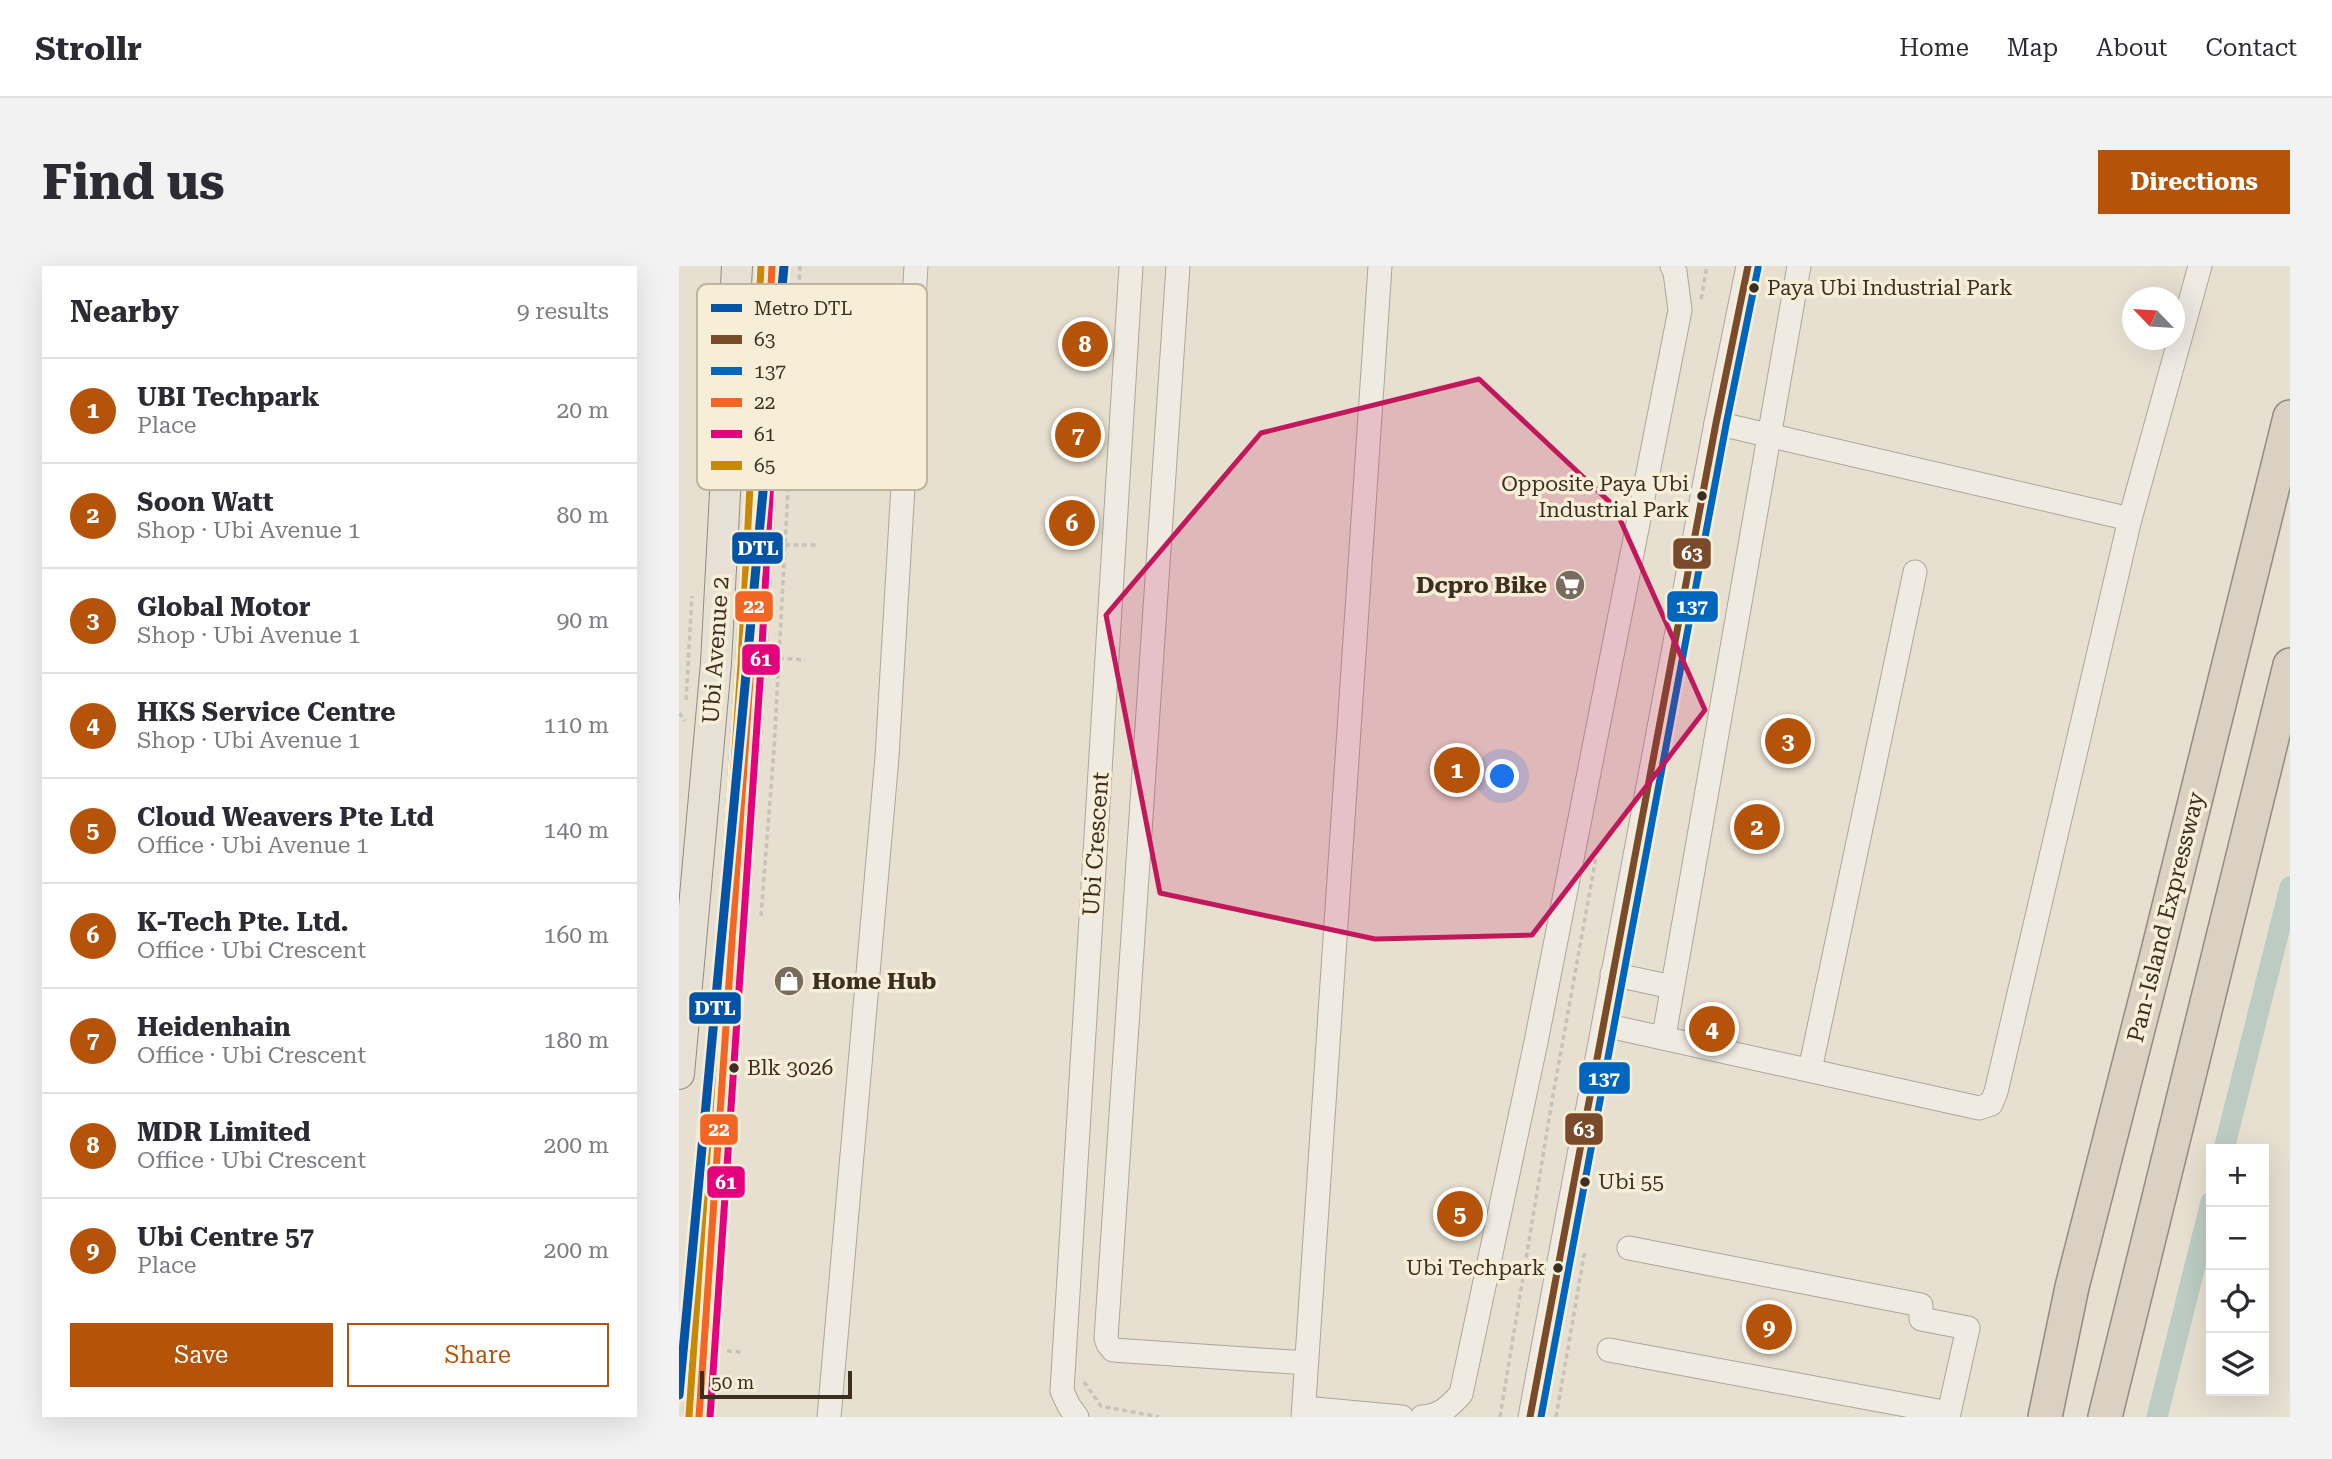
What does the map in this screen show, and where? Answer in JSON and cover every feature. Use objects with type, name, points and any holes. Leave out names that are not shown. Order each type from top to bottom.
[{"type":"highway","name":"Pan-Island Expressway","points":[[2045,1417],[2071,1287],[2158,951],[2290,417]]},
{"type":"highway","points":[[2105,1417],[2290,665]]},
{"type":"highway","points":[[2031,1417],[2071,1287]]},
{"type":"main road","name":"Ubi Avenue 2","points":[[736,284],[737,266]]},
{"type":"main road","name":"Ubi Avenue 2","points":[[771,284],[772,266]]},
{"type":"main road","name":"Ubi Avenue 2","points":[[679,1074],[716,663],[725,490]]},
{"type":"main road","name":"Ubi Avenue 2","points":[[699,1417],[751,665],[760,490]]},
{"type":"street","points":[[915,284],[916,266]]},
{"type":"street","name":"Ubi Crescent","points":[[1077,1417],[1062,1391],[1131,266]]},
{"type":"street","points":[[1178,266],[1106,1338],[1114,1350],[1306,1363]]},
{"type":"street","points":[[1380,266],[1304,1413],[1402,1417]]},
{"type":"street","points":[[1422,1417],[1436,1416],[1461,1394],[1536,1042],[1680,310],[1672,266]]},
{"type":"street","points":[[1530,1417],[1716,423],[1748,266]]},
{"type":"street","points":[[1664,1037],[1799,266]]},
{"type":"street","points":[[1604,1025],[1979,1108],[1991,1104],[2130,519],[2200,266]]},
{"type":"street","points":[[1716,423],[2130,519]]},
{"type":"street","points":[[829,1417],[887,757],[903,490]]},
{"type":"street","points":[[1810,1070],[1915,572]]},
{"type":"street","points":[[1612,974],[1672,987]]},
{"type":"street","points":[[1609,1350],[1949,1413],[1968,1328],[1921,1319],[1921,1305],[1629,1248]]},
{"type":"path","points":[[785,545],[816,545]]},
{"type":"path","points":[[779,658],[805,660]]},
{"type":"path","points":[[679,713],[685,721]]},
{"type":"path","points":[[1500,1417],[1552,1101]]},
{"type":"path","points":[[1556,1417],[1586,1245]]},
{"type":"path","points":[[725,1351],[742,1352]]},
{"type":"highlighted area","points":[[1479,379],[1614,506],[1705,710],[1532,935],[1375,939],[1160,893],[1106,615],[1261,433]]},
{"type":"waterway","points":[[2225,1144],[2290,887]]},
{"type":"waterway","points":[[2157,1417],[2210,1207]]},
{"type":"metro line","name":"DTL","points":[[782,284],[784,266]]},
{"type":"metro line","name":"DTL","points":[[679,1395],[763,490]]},
{"type":"transit line","name":"65","points":[[760,284],[761,266]]},
{"type":"transit line","name":"22","points":[[771,284],[772,266]]},
{"type":"transit line","name":"63","points":[[1530,1417],[1716,423],[1748,266]]},
{"type":"transit line","name":"61","points":[[781,284],[782,267]]},
{"type":"transit line","name":"137","points":[[1541,1417],[1726,425],[1758,268]]},
{"type":"transit line","name":"65","points":[[689,1416],[741,664],[750,490]]},
{"type":"transit line","name":"22","points":[[699,1417],[751,665],[760,490]]},
{"type":"transit line","name":"61","points":[[710,1417],[761,666],[770,490]]},
{"type":"place","name":"Paya Ubi Industrial Park","points":[[1754,288]]},
{"type":"place","name":"MDR Limited","points":[[1085,344]]},
{"type":"place","name":"Heidenhain","points":[[1078,435]]},
{"type":"place","name":"Opposite Paya Ubi Industrial Park","points":[[1702,496]]},
{"type":"place","name":"K-Tech Pte. Ltd.","points":[[1072,523]]},
{"type":"place","name":"Dcpro Bike","points":[[1570,585]]},
{"type":"place","name":"Global Motor","points":[[1788,741]]},
{"type":"place","name":"UBI Techpark","points":[[1457,770]]},
{"type":"place","name":"Soon Watt","points":[[1757,827]]},
{"type":"place","name":"Home Hub","points":[[789,981]]},
{"type":"place","name":"HKS Service Centre","points":[[1712,1029]]},
{"type":"place","name":"Blk 3026","points":[[734,1068]]},
{"type":"place","name":"Ubi 55","points":[[1585,1182]]},
{"type":"place","name":"Cloud Weavers Pte Ltd","points":[[1460,1214]]},
{"type":"place","name":"Ubi Techpark","points":[[1558,1268]]},
{"type":"place","name":"Ubi Centre 57","points":[[1769,1327]]}]
